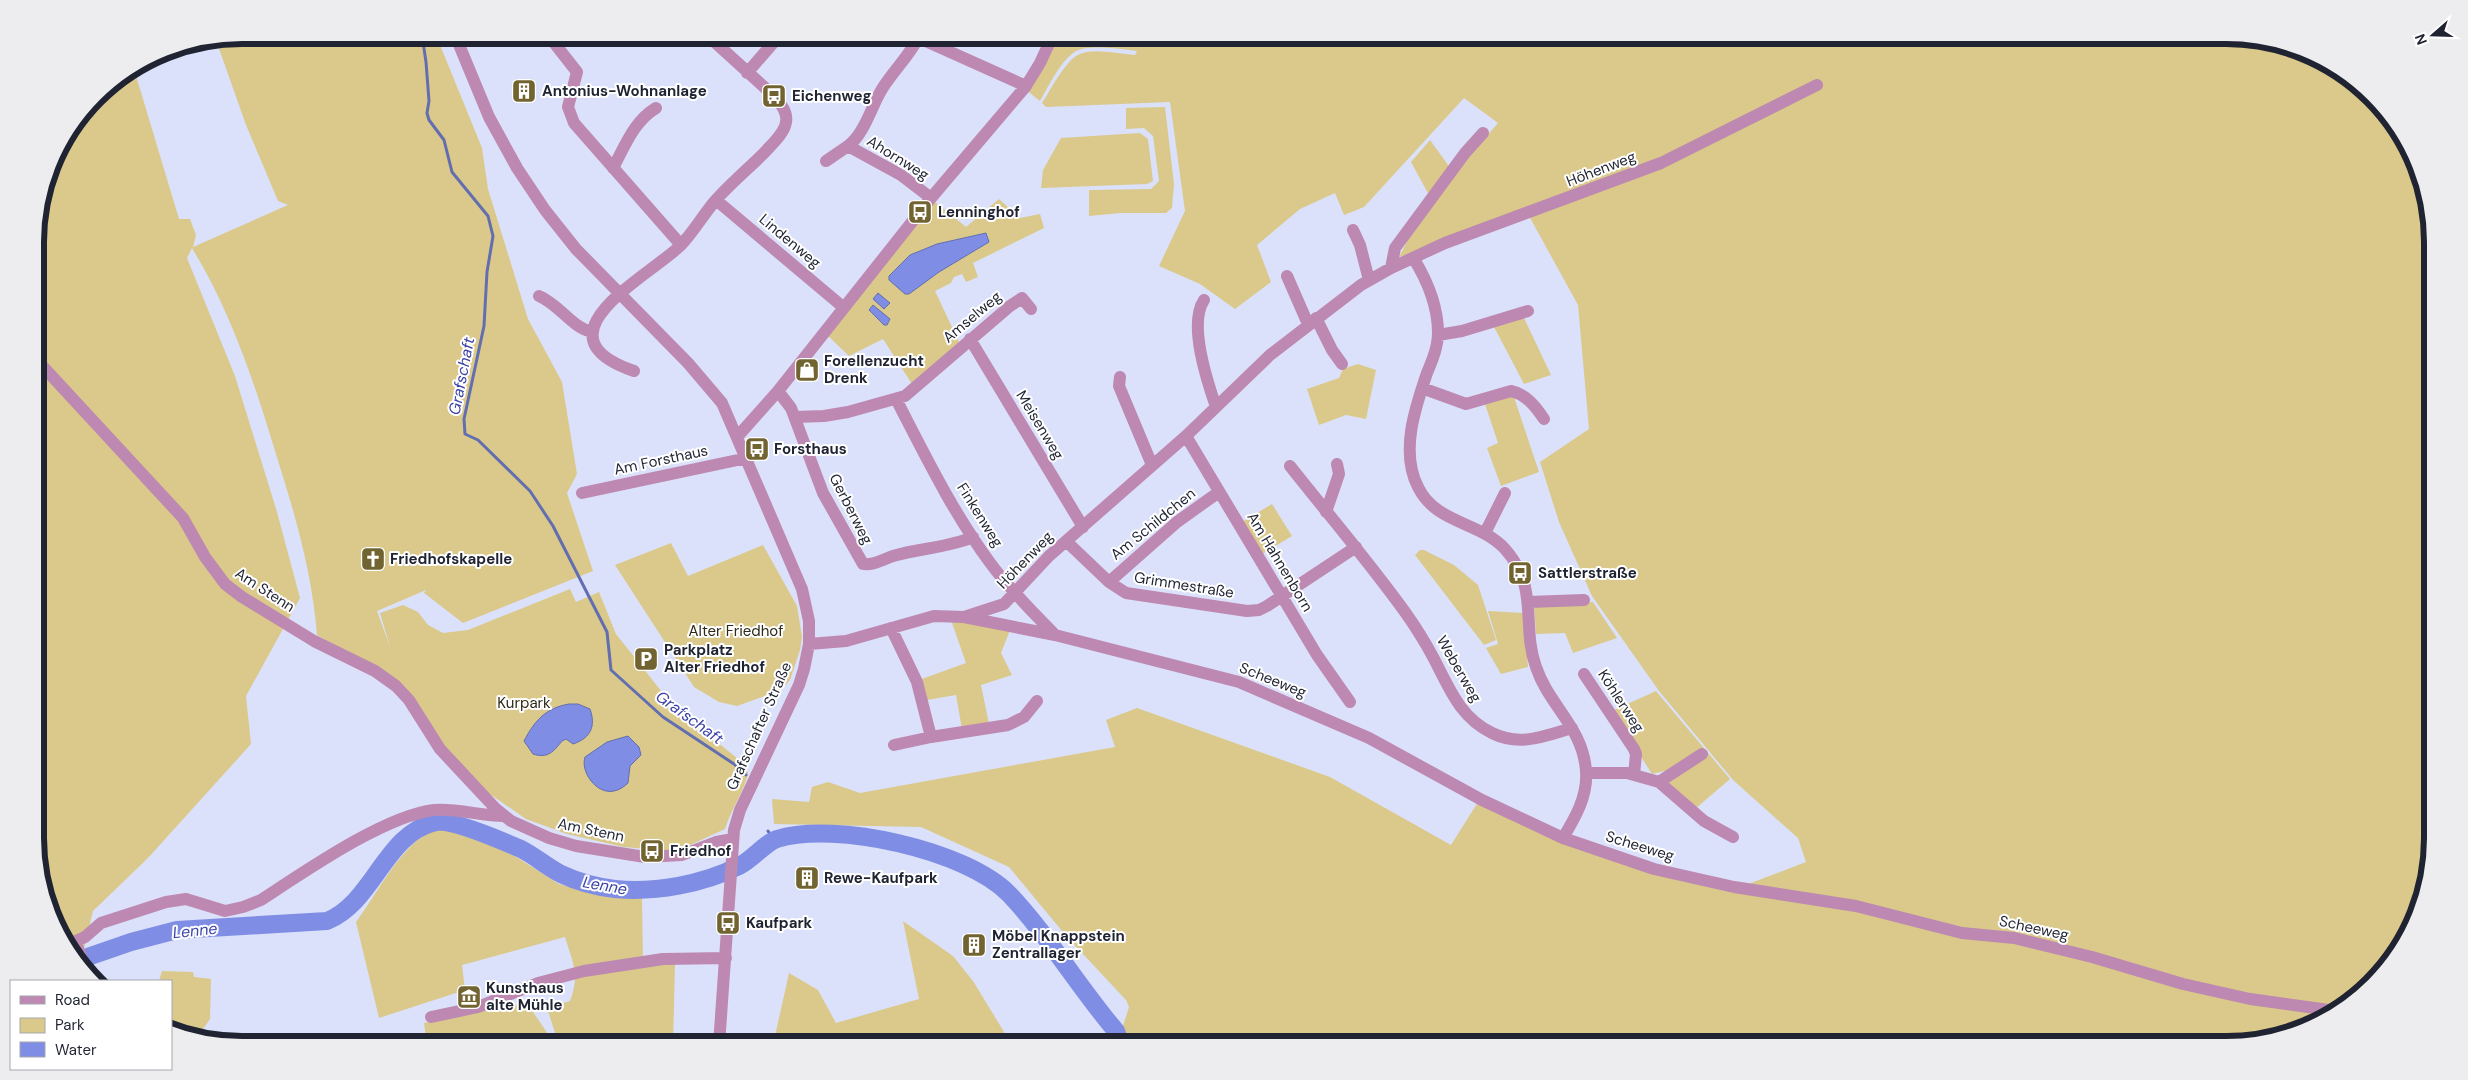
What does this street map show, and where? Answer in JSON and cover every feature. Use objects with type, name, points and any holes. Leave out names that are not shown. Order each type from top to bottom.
[{"type":"street","name":"Grafschafter Straße","points":[[459,44],[489,117],[516,168],[565,236],[712,389],[722,403],[738,436],[802,590],[809,621],[809,644],[799,685],[736,820],[720,1036]]},
{"type":"street","points":[[555,44],[576,72],[568,107],[571,119],[681,245]]},
{"type":"street","points":[[634,372],[608,360],[598,349],[592,332],[598,317],[619,294],[681,245],[716,200],[769,148],[784,129],[786,122],[782,107],[774,96],[716,44]]},
{"type":"street","points":[[747,73],[772,44]]},
{"type":"street","name":"Ahornweg","points":[[826,161],[848,146],[864,125],[882,88],[914,44]]},
{"type":"street","points":[[937,44],[1026,86]]},
{"type":"street","points":[[738,436],[778,390],[931,198],[1026,86],[1049,44]]},
{"type":"street","name":"Höhenweg","points":[[809,644],[837,643],[934,616],[964,617],[999,607],[1015,594],[1049,556],[1186,436],[1270,354],[1369,280],[1445,243],[1661,164],[1817,85]]},
{"type":"street","points":[[613,168],[638,124],[646,114],[656,108]]},
{"type":"street","points":[[1391,268],[1395,248],[1483,133]]},
{"type":"street","name":"Ahornweg","points":[[848,146],[901,175],[931,198]]},
{"type":"street","name":"Lindenweg","points":[[716,200],[843,307]]},
{"type":"street","points":[[1353,230],[1360,245],[1369,280]]},
{"type":"street","points":[[1414,258],[1432,298],[1438,335],[1412,421],[1410,461],[1418,488],[1429,504],[1443,515],[1485,533],[1505,549],[1516,564],[1529,602],[1531,651],[1535,667],[1545,687],[1582,746],[1586,773],[1585,792],[1574,820],[1563,838]]},
{"type":"street","points":[[1287,276],[1312,321],[1342,364]]},
{"type":"street","points":[[539,296],[558,307],[580,328],[592,332]]},
{"type":"street","name":"Amselweg","points":[[795,417],[835,415],[896,399],[910,392],[1022,298],[1031,308]]},
{"type":"street","points":[[1204,300],[1198,311],[1200,342],[1206,374],[1216,407]]},
{"type":"street","points":[[1438,335],[1462,331],[1528,311]]},
{"type":"street","name":"Meisenweg","points":[[970,340],[1083,526]]},
{"type":"street","name":"Am Stenn","points":[[44,368],[183,518],[214,571],[225,584],[314,641],[375,671],[396,686],[409,700],[440,749],[504,816],[519,826],[549,838],[589,848],[645,857],[682,855],[716,842],[733,843]]},
{"type":"street","points":[[1120,377],[1119,386],[1152,465]]},
{"type":"street","points":[[1422,388],[1466,404],[1511,391],[1516,392],[1534,405],[1544,419]]},
{"type":"street","name":"Gerberweg","points":[[778,390],[789,404],[795,417],[823,494],[863,564],[869,565],[900,554],[961,542],[973,537]]},
{"type":"street","name":"Finkenweg","points":[[896,399],[933,471],[973,537],[1015,594],[1055,635]]},
{"type":"street","name":"Am Hahnenborn","points":[[1186,436],[1317,655],[1350,702]]},
{"type":"street","name":"Am Forsthaus","points":[[582,493],[747,458]]},
{"type":"street","points":[[1326,512],[1339,474],[1337,464]]},
{"type":"street","name":"Weberweg","points":[[1290,466],[1356,547],[1405,612],[1430,652],[1458,706],[1470,719],[1492,733],[1521,740],[1530,740],[1572,728]]},
{"type":"street","name":"Am Schildchen","points":[[1109,582],[1177,522],[1219,492]]},
{"type":"street","points":[[1485,533],[1505,493]]},
{"type":"street","name":"Grimmestraße","points":[[1066,541],[1109,582],[1133,595],[1247,611],[1259,610],[1281,596]]},
{"type":"street","points":[[1281,596],[1356,547]]},
{"type":"street","points":[[1529,602],[1584,600]]},
{"type":"street","name":"Scheeweg","points":[[964,617],[1055,635],[1196,671],[1259,690],[1369,738],[1482,800],[1563,838],[1654,869],[1734,887],[1856,906],[1962,933],[2014,938],[2092,957],[2183,984],[2250,998],[2326,1009]]},
{"type":"street","points":[[891,628],[917,682],[931,737]]},
{"type":"street","name":"Köhlerweg","points":[[1584,674],[1634,749],[1636,754],[1634,775]]},
{"type":"street","points":[[894,745],[1008,725],[1024,717],[1037,701]]},
{"type":"street","points":[[1659,782],[1702,754]]},
{"type":"street","points":[[1586,773],[1634,775],[1659,782],[1704,821],[1733,836]]},
{"type":"street","name":"Am Stenn","points":[[75,945],[101,923],[172,900],[193,900],[225,911],[243,907],[261,900],[356,842],[408,817],[436,810],[504,816]]},
{"type":"street","points":[[431,1017],[478,1007],[538,983],[584,971],[663,959],[726,958]]},
{"type":"green space","name":"Kurpark","points":[[440,44],[482,148],[488,189],[528,319],[562,382],[577,474],[567,493],[593,571],[463,623],[424,593],[426,590],[377,611],[390,647],[380,613],[403,605],[418,612],[428,625],[443,633],[468,630],[570,589],[576,602],[599,592],[616,634],[673,706],[738,759],[748,773],[744,787],[725,829],[688,846],[669,851],[624,847],[567,834],[526,819],[484,790],[438,741],[384,674],[317,635],[307,564],[289,496],[259,398],[240,346],[218,296],[192,248],[187,258],[235,376],[277,512],[300,598],[246,696],[251,744],[148,858],[93,911],[82,955],[77,948],[64,926],[54,902],[45,864],[44,851],[45,216],[54,178],[64,154],[77,132],[93,111],[111,93],[136,75],[179,219],[190,219],[196,235],[193,247],[288,205],[278,201],[246,125],[218,45]]},
{"type":"green space","points":[[1052,44],[2239,44],[2252,45],[2290,54],[2325,70],[2357,93],[2375,111],[2391,132],[2404,154],[2414,178],[2423,216],[2424,851],[2423,864],[2414,902],[2398,937],[2375,969],[2357,987],[2336,1003],[2314,1016],[2290,1026],[2252,1035],[1120,1036],[1129,1007],[1126,1000],[1067,937],[1009,867],[921,827],[774,824],[772,799],[809,802],[812,787],[828,782],[860,793],[1115,747],[1106,720],[1137,708],[1330,777],[1451,845],[1478,802],[1561,842],[1743,886],[1806,862],[1798,838],[1733,780],[1659,691],[1592,596],[1559,522],[1540,462],[1589,429],[1578,305],[1529,216],[1399,257],[1426,206],[1498,123],[1464,98],[1364,207],[1344,215],[1335,193],[1300,209],[1257,245],[1271,282],[1235,309],[1200,284],[1159,266],[1185,211],[1170,102],[1046,107],[1042,103],[1069,62],[1080,54],[1100,51],[1135,55],[1137,51],[1097,47],[1076,51],[1060,67],[1040,101],[1025,89]]},
{"type":"green space","points":[[1165,107],[1174,184],[1172,208],[1166,213],[1121,213],[1089,216],[1089,190],[1151,189],[1159,181],[1153,136],[1144,128],[1126,129],[1126,108]]},
{"type":"green space","points":[[1140,133],[1148,139],[1153,181],[1147,184],[1041,188],[1043,170],[1061,138]]},
{"type":"green space","points":[[1430,140],[1451,169],[1430,197],[1411,162]]},
{"type":"green space","points":[[999,199],[1020,218],[1040,214],[1044,228],[973,263],[978,277],[966,282],[962,274],[954,277],[951,283],[935,291],[959,342],[912,384],[883,339],[849,356],[828,336],[934,201],[966,227]],"holes":[[[986,233],[989,242],[939,272],[908,294],[910,255],[937,244]]]},
{"type":"green space","points":[[1523,316],[1551,375],[1524,384],[1493,325]]},
{"type":"green space","points":[[1358,364],[1376,370],[1366,419],[1346,415],[1319,425],[1307,389],[1339,378],[1343,369]]},
{"type":"green space","points":[[1513,394],[1539,472],[1501,486],[1487,448],[1498,443],[1485,404]]},
{"type":"green space","points":[[1272,504],[1292,536],[1262,554],[1242,522]]},
{"type":"green space","name":"Alter Friedhof","points":[[671,543],[688,576],[763,545],[797,606],[802,637],[800,650],[790,680],[781,690],[737,706],[719,702],[694,687],[615,565]]},
{"type":"green space","points":[[1420,550],[1424,550],[1454,565],[1478,585],[1496,640],[1484,645],[1415,555]]},
{"type":"green space","points":[[1593,602],[1617,638],[1573,653],[1565,633],[1536,634],[1534,605]]},
{"type":"green space","points":[[1488,611],[1524,613],[1528,667],[1501,674],[1486,648],[1498,644]]},
{"type":"green space","points":[[960,619],[1010,630],[1001,653],[1012,675],[981,685],[989,724],[962,729],[956,695],[927,700],[922,679],[966,663],[952,623]]},
{"type":"green space","points":[[1656,691],[1730,779],[1695,809],[1669,783],[1669,770],[1652,774],[1612,711]]},
{"type":"green space","points":[[436,829],[483,836],[559,884],[603,896],[642,898],[643,961],[675,963],[673,1036],[556,1036],[547,1008],[570,1001],[575,984],[573,962],[565,937],[462,965],[465,990],[379,1018],[356,922],[401,857],[423,836]]},
{"type":"green space","points":[[903,921],[953,956],[973,981],[1007,1036],[775,1036],[789,973],[818,990],[836,1023],[919,999]]},
{"type":"green space","points":[[162,971],[193,972],[194,977],[211,979],[210,1019],[201,1031],[172,1024],[172,980],[159,980]]},
{"type":"green space","points":[[505,1000],[533,1012],[548,1034],[545,1036],[426,1036],[424,1023],[465,1015]]},
{"type":"water","points":[[986,233],[989,242],[939,272],[909,294],[905,294],[889,280],[889,276],[910,255],[937,244]]},
{"type":"water","points":[[878,293],[890,303],[884,309],[873,299]]},
{"type":"water","points":[[873,305],[890,319],[887,325],[884,325],[869,310]]},
{"type":"water","points":[[569,704],[578,704],[590,709],[592,726],[588,735],[573,744],[566,739],[547,755],[533,754],[524,741],[532,727],[548,712]]},
{"type":"water","points":[[628,736],[639,747],[641,755],[630,766],[628,783],[614,791],[608,791],[596,786],[587,775],[584,763],[585,757],[607,742]]},
{"type":"waterway","name":"Grafschaft","points":[[423,44],[429,120],[444,140],[452,172],[488,216],[493,236],[487,272],[484,326],[464,419],[465,434],[478,440],[530,491],[553,526],[607,632],[611,670],[663,717],[734,764],[746,775]]},
{"type":"waterway","name":"Lenne","points":[[84,958],[131,942],[177,930],[327,921],[343,912],[357,899],[391,853],[404,839],[419,829],[436,822],[466,827],[503,841],[521,849],[561,874],[588,884],[630,890],[678,886],[710,878],[739,866],[777,839],[802,834],[832,834],[899,843],[963,864],[989,878],[1009,894],[1037,927],[1116,1031],[1118,1036]]},
{"type":"waterway","name":"Grafschaft","points":[[768,831],[774,840]]},
{"type":"place","name":"Antonius-Wohnanlage","points":[[524,91]]},
{"type":"place","name":"Eichenweg","points":[[774,96]]},
{"type":"place","name":"Lenninghof","points":[[920,212]]},
{"type":"place","name":"Forellenzucht Drenk","points":[[807,370]]},
{"type":"place","name":"Forsthaus","points":[[757,449]]},
{"type":"place","name":"Friedhofskapelle","points":[[373,559]]},
{"type":"place","name":"Sattlerstraße","points":[[1520,573]]},
{"type":"place","name":"Parkplatz Alter Friedhof","points":[[646,659]]},
{"type":"place","name":"Friedhof","points":[[652,851]]},
{"type":"place","name":"Rewe-Kaufpark","points":[[807,878]]},
{"type":"place","name":"Kaufpark","points":[[728,923]]},
{"type":"place","name":"Möbel Knappstein Zentrallager","points":[[974,945]]},
{"type":"place","name":"Kunsthaus alte Mühle","points":[[469,997]]}]
